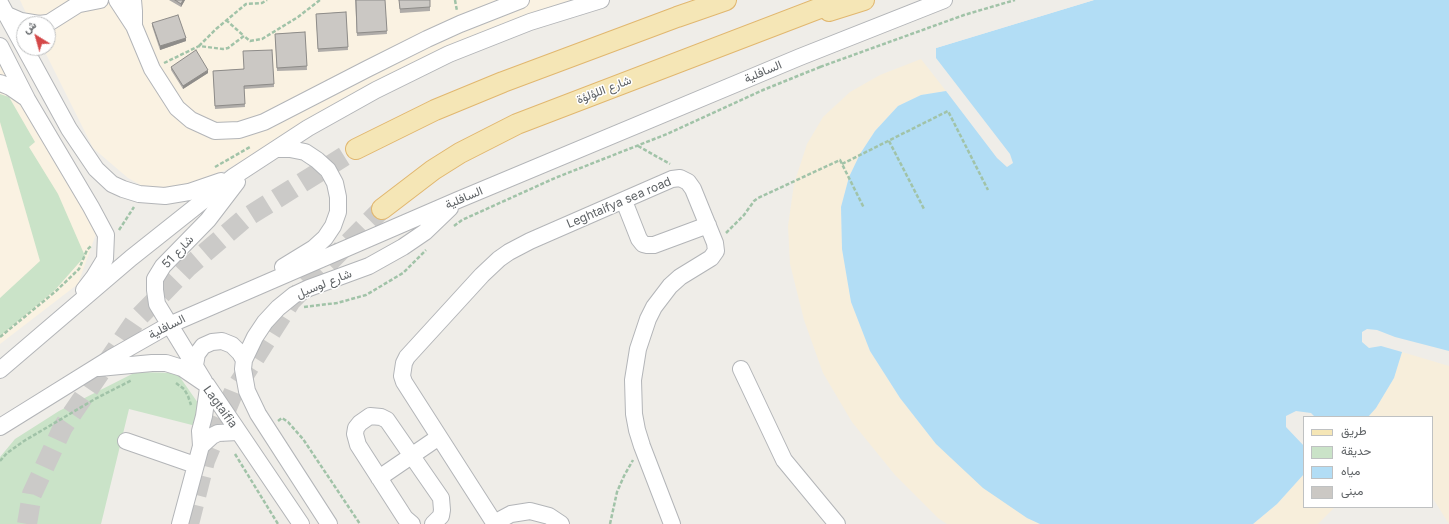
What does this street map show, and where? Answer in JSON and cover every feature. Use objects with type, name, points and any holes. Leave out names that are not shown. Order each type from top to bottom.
[{"type":"main road","points":[[677,17],[701,0]]},
{"type":"main road","points":[[356,149],[435,110],[502,82],[726,0]]},
{"type":"main road","name":"شارع اللؤلؤة","points":[[382,209],[407,189],[453,157],[517,124],[841,0]]},
{"type":"main road","points":[[764,30],[864,0]]},
{"type":"street","points":[[56,18],[82,2],[100,0]]},
{"type":"street","points":[[117,0],[134,26],[152,69],[177,108],[191,120],[215,131],[239,130],[264,122],[367,69],[460,24],[521,0]]},
{"type":"street","points":[[133,0],[134,26]]},
{"type":"street","points":[[0,370],[131,258],[240,173],[342,108],[449,54],[530,22],[601,0]]},
{"type":"street","name":"السافلية","points":[[0,427],[95,368],[169,325],[458,200],[816,51],[944,0]]},
{"type":"street","points":[[3,9],[16,18]]},
{"type":"street","points":[[3,9],[16,29]]},
{"type":"street","points":[[0,46],[4,62],[106,234],[105,259],[94,278],[56,323]]},
{"type":"street","points":[[32,56],[69,129],[96,168],[112,184],[139,194],[165,196],[189,192],[240,173]]},
{"type":"street","points":[[0,83],[19,92],[27,99]]},
{"type":"street","points":[[237,295],[314,248],[325,238],[334,226],[338,212],[338,197],[335,183],[328,170],[318,160],[305,152],[290,149],[276,149]]},
{"type":"street","name":"شارع 51","points":[[207,386],[195,364],[157,304],[155,278],[163,266],[208,220],[240,173]]},
{"type":"street","name":"Leghtaifya sea road","points":[[494,523],[404,382],[402,369],[407,357],[482,275],[499,259],[519,246],[672,179],[680,178],[691,185],[711,232]]},
{"type":"street","name":"شارع لوسيل","points":[[329,524],[258,414],[247,391],[243,369],[244,360],[255,337],[265,322],[278,308],[294,295],[369,266],[403,247],[425,232],[458,200]]},
{"type":"street","points":[[624,200],[639,238],[643,244],[654,245],[711,232],[716,247],[714,255],[680,277],[670,286],[654,307],[642,334],[635,364],[633,397],[634,414],[642,446],[672,524]]},
{"type":"street","points":[[195,364],[197,354],[203,346],[212,342],[222,341],[232,345],[240,353],[244,360]]},
{"type":"street","points":[[0,364],[15,356]]},
{"type":"street","name":"Lagtaifia","points":[[95,368],[166,363],[182,368],[207,386],[239,442],[301,524]]},
{"type":"street","points":[[742,369],[784,460],[837,524]]},
{"type":"street","points":[[180,524],[201,446],[200,431],[204,416],[207,386]]},
{"type":"street","points":[[412,524],[405,518],[356,440],[356,428],[364,419],[370,416],[376,416],[387,420],[441,498],[441,516],[433,524]]},
{"type":"street","points":[[201,446],[212,436],[218,434],[239,442]]},
{"type":"street","points":[[379,478],[439,437]]},
{"type":"street","points":[[126,441],[195,465]]},
{"type":"street","points":[[494,523],[510,514],[530,511],[549,516],[561,524]]},
{"type":"street","points":[[511,524],[523,522],[537,524]]},
{"type":"path","points":[[152,69],[200,46],[226,20],[246,4],[267,0]]},
{"type":"path","points":[[226,20],[250,41],[262,39],[298,17],[320,0]]},
{"type":"path","points":[[452,228],[462,220],[555,178],[637,146],[820,67],[964,15],[1015,0]]},
{"type":"path","points":[[200,46],[223,49],[228,48],[244,36]]},
{"type":"path","points":[[816,51],[820,67]]},
{"type":"path","points":[[842,164],[948,111],[988,190]]},
{"type":"path","points":[[889,141],[924,209]]},
{"type":"path","points":[[637,146],[676,168],[680,178]]},
{"type":"path","points":[[711,232],[724,234],[735,225],[750,205],[758,198],[840,160],[864,208]]},
{"type":"path","points":[[302,308],[336,303],[366,295],[403,273],[431,246]]},
{"type":"path","points":[[0,461],[7,453],[24,441],[105,393],[135,379]]},
{"type":"path","points":[[174,381],[184,389],[191,406],[204,416]]},
{"type":"path","points":[[273,416],[276,422],[282,418],[288,422],[303,439],[360,524]]},
{"type":"path","points":[[239,442],[278,524]]},
{"type":"path","points":[[610,524],[617,492],[624,476],[642,446]]},
{"type":"shaded area","points":[[20,0],[581,0],[320,114],[226,170],[185,185],[167,189],[148,189],[128,178],[93,148],[47,56],[56,56],[56,16],[27,16]]},
{"type":"shaded area","points":[[0,61],[96,234],[78,284],[0,344]]},
{"type":"green space","points":[[0,94],[9,97],[35,142],[29,147],[58,194],[85,256],[55,290],[0,336],[0,298],[40,261],[0,122]]},
{"type":"green space","points":[[136,372],[177,373],[198,403],[196,426],[129,409],[101,524],[0,524],[0,457],[15,439],[59,411]]},
{"type":"sand","points":[[921,59],[946,91],[921,95],[898,106],[875,131],[860,154],[849,177],[841,207],[842,249],[851,302],[870,351],[900,398],[936,444],[1027,518],[1040,524],[947,524],[938,518],[895,475],[852,422],[823,373],[804,320],[790,264],[788,226],[794,184],[807,144],[823,117],[850,92],[880,75]]},
{"type":"sand","points":[[1402,352],[1449,366],[1449,524],[1433,499],[1433,416],[1369,416],[1376,408],[1394,378]]},
{"type":"sand","points":[[1303,475],[1303,508],[1334,508],[1318,524],[1253,524],[1277,504]]},
{"type":"water","points":[[1094,0],[1449,0],[1449,351],[1395,337],[1377,330],[1367,329],[1362,332],[1362,342],[1369,348],[1381,346],[1402,352],[1394,378],[1376,408],[1369,416],[1314,416],[1311,413],[1296,411],[1286,416],[1286,427],[1303,445],[1303,475],[1277,504],[1253,524],[1040,524],[1027,518],[983,488],[936,444],[900,398],[870,351],[851,302],[842,249],[841,207],[849,177],[860,154],[875,131],[898,106],[921,95],[946,91],[997,158],[1007,167],[1013,163],[1010,154],[936,58],[936,48]]},
{"type":"pier","points":[[1087,0],[1094,0],[936,48],[935,46]]},
{"type":"building","points":[[175,0],[183,0],[181,4]]},
{"type":"building","points":[[356,0],[385,0],[387,31],[357,33]]},
{"type":"building","points":[[399,0],[430,0],[430,7],[400,9]]},
{"type":"building","points":[[346,12],[348,47],[318,49],[316,14]]},
{"type":"building","points":[[178,15],[186,38],[160,46],[152,23]]},
{"type":"building","points":[[305,32],[307,66],[277,68],[275,34]]},
{"type":"building","points":[[196,50],[208,70],[183,86],[171,67]]},
{"type":"building","points":[[272,50],[274,84],[244,86],[245,104],[215,106],[213,71],[244,69],[243,51]]},
{"type":"tunnel","points":[[27,524],[32,494],[63,427],[136,320],[187,268],[244,219],[356,149]]},
{"type":"tunnel","points":[[189,524],[205,461],[234,391],[291,301],[382,209]]}]
